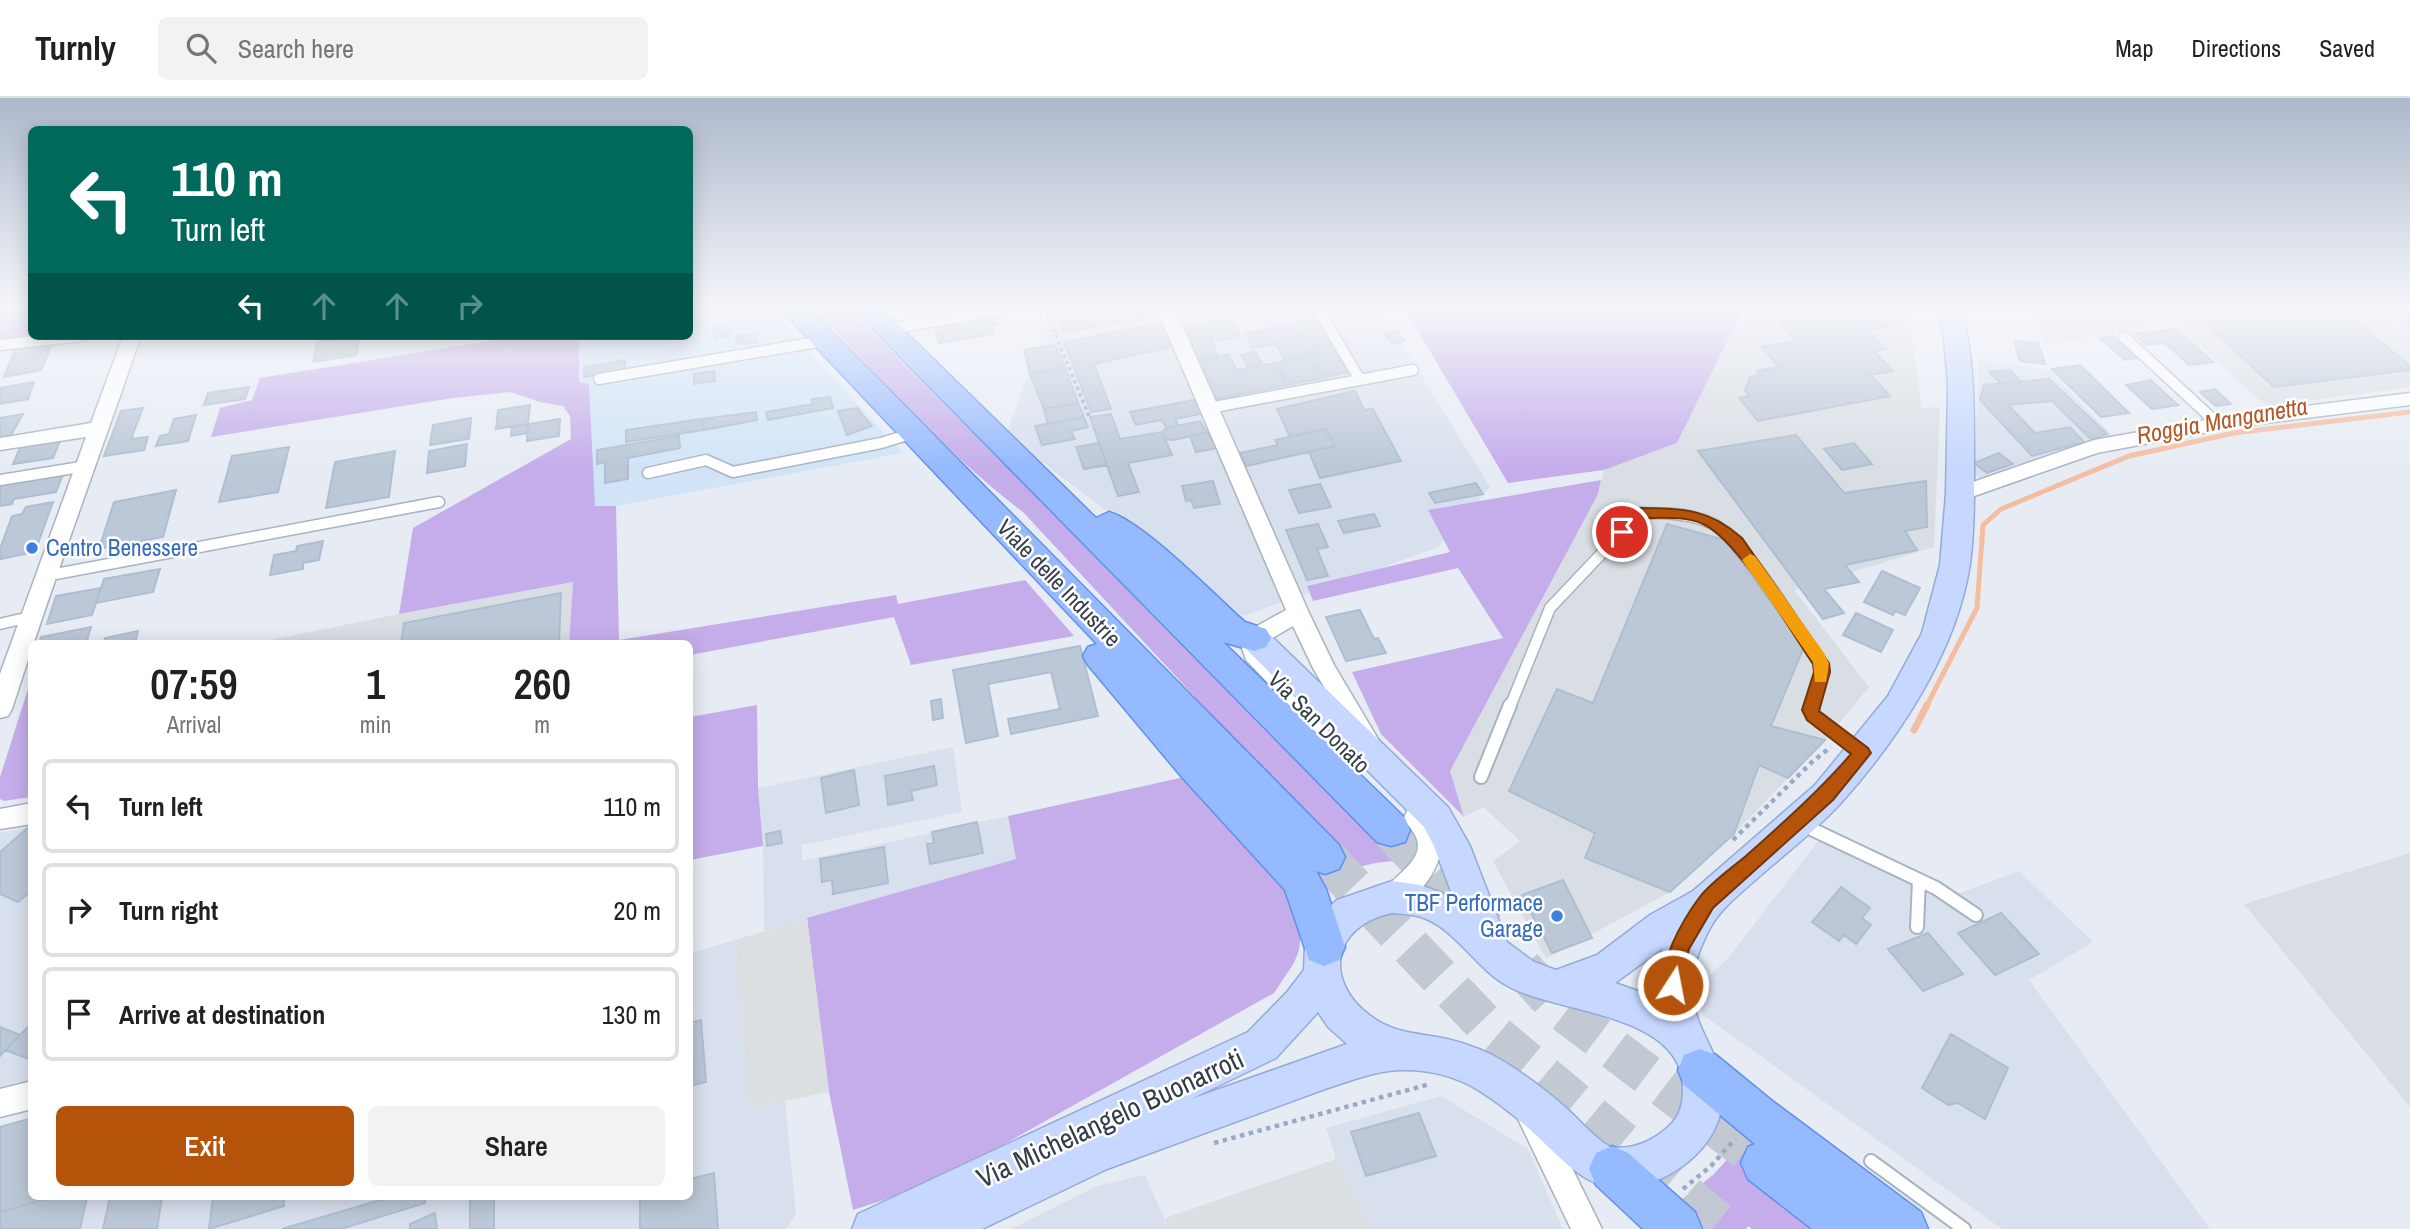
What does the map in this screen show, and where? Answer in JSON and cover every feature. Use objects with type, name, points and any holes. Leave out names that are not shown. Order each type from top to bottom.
[{"type":"main road","name":"Viale delle Industrie","points":[[844,362],[1325,857]]},
{"type":"main road","points":[[919,362],[1391,830]]},
{"type":"main road","points":[[1017,460],[1129,537],[1233,632],[1254,638]]},
{"type":"main road","points":[[951,472],[966,505],[1194,765],[1299,878],[1306,889],[1323,961]]},
{"type":"main road","points":[[1694,1059],[1755,1116],[1904,1229]]},
{"type":"main road","points":[[1752,1148],[1851,1229]]},
{"type":"main road","points":[[1606,1167],[1677,1212]]},
{"type":"street","points":[[0,709],[30,618],[88,466],[123,362]]},
{"type":"street","name":"Via San Donato","points":[[1189,362],[1297,613],[1324,668],[1374,754]]},
{"type":"street","points":[[1556,987],[1609,968],[1663,927],[1706,902],[1827,795],[1852,746],[1899,705],[1937,634],[1955,565],[1960,494],[1960,362]]},
{"type":"street","points":[[1960,494],[2094,447],[2218,424],[2410,399]]},
{"type":"street","points":[[0,444],[101,428]]},
{"type":"street","points":[[1297,613],[1254,638],[1423,802],[1447,834],[1478,920],[1499,960]]},
{"type":"street","name":"Via San Donato","points":[[1254,638],[1252,645],[1257,660],[1421,823],[1432,838],[1431,854],[1410,881],[1392,897]]},
{"type":"street","points":[[0,819],[28,814]]},
{"type":"street","points":[[1694,1059],[1671,1027],[1637,1007],[1526,977],[1499,960],[1463,925],[1441,909],[1425,902],[1392,897],[1355,908],[1340,919],[1328,933],[1323,961],[1333,1003],[1344,1019],[1359,1031],[1405,1051],[1434,1054],[1472,1066],[1522,1098],[1606,1167],[1627,1168],[1654,1161],[1689,1138],[1701,1118],[1704,1095],[1694,1059],[1676,1011],[1673,972],[1681,946],[1706,902]]},
{"type":"street","name":"Via Michelangelo Buonarroti","points":[[873,1229],[1262,1045],[1301,1005],[1323,961]]},
{"type":"street","name":"Via Michelangelo Buonarroti","points":[[935,1229],[1099,1152],[1325,1070],[1359,1059],[1405,1051]]},
{"type":"street","points":[[0,1103],[28,1096]]},
{"type":"street","points":[[1522,1098],[1586,1228]]},
{"type":"street","points":[[1586,1228],[1583,1191],[1606,1167]]},
{"type":"lane","points":[[599,379],[701,362]]},
{"type":"lane","points":[[1349,362],[1360,380]]},
{"type":"lane","points":[[2151,362],[2218,424]]},
{"type":"lane","points":[[1209,408],[1413,370]]},
{"type":"lane","points":[[648,472],[706,460],[733,472],[881,443],[915,433]]},
{"type":"lane","points":[[0,480],[88,466]]},
{"type":"lane","points":[[45,576],[439,502]]},
{"type":"lane","points":[[1481,778],[1550,608],[1640,513],[1676,513],[1705,519],[1723,529],[1737,542],[1821,663],[1822,672],[1811,710],[1819,723],[1852,746]]},
{"type":"lane","points":[[0,624],[30,618]]},
{"type":"lane","points":[[1797,822],[1936,887],[1976,915]]},
{"type":"lane","points":[[1917,927],[1919,880]]},
{"type":"lane","points":[[1871,1161],[1964,1229]]},
{"type":"path","points":[[1066,362],[1089,416]]},
{"type":"path","points":[[1726,847],[1813,761],[1852,746]]},
{"type":"path","points":[[1213,1143],[1437,1082]]},
{"type":"path","points":[[1677,1212],[1711,1166],[1752,1148]]},
{"type":"shaded area","points":[[361,362],[579,362],[579,382],[589,384],[595,506],[616,506],[619,640],[569,640],[573,582],[399,614],[413,528],[571,439],[570,416],[563,406],[510,392],[453,398],[211,437],[220,408],[252,400],[260,378]]},
{"type":"shaded area","points":[[579,362],[819,362],[903,453],[616,506],[595,506],[589,384],[579,383]]},
{"type":"shaded area","points":[[864,362],[902,362],[1382,842],[1415,823],[1419,848],[1414,862],[1376,863],[1315,882],[1311,877],[1341,854],[1023,512],[967,466]]},
{"type":"shaded area","points":[[1033,362],[1413,362],[1490,487],[1437,548],[1243,616],[1006,434]]},
{"type":"shaded area","points":[[1436,362],[1717,362],[1677,443],[1604,470],[1508,483]]},
{"type":"shaded area","points":[[1717,362],[1915,362],[1922,408],[1940,407],[1934,547],[1794,590],[1869,687],[1825,740],[1734,834],[1670,892],[1546,959],[1493,861],[1520,841],[1483,807],[1464,817],[1449,771],[1598,494],[1604,470],[1677,443]]},
{"type":"shaded area","points":[[1979,362],[2049,370],[2112,435],[1979,478],[1974,473]]},
{"type":"shaded area","points":[[2217,362],[2410,362],[2410,387],[2267,406]]},
{"type":"shaded area","points":[[1601,480],[1598,494],[1450,771],[1464,817],[1381,734],[1352,672],[1503,638],[1458,568],[1313,601],[1307,586],[1450,552],[1428,510]]},
{"type":"shaded area","points":[[1025,580],[1074,636],[911,665],[894,617],[693,654],[693,640],[619,640],[896,595],[898,604]]},
{"type":"shaded area","points":[[573,582],[569,640],[270,640]]},
{"type":"shaded area","points":[[28,689],[28,797],[4,801],[0,799],[0,777]]},
{"type":"shaded area","points":[[757,705],[758,788],[763,846],[693,859],[693,716]]},
{"type":"shaded area","points":[[953,747],[962,812],[802,845],[802,861],[1008,816],[1017,859],[764,931],[763,846],[758,788]]},
{"type":"shaded area","points":[[1189,776],[1293,895],[1301,933],[1299,950],[1294,963],[1274,993],[933,1184],[853,1210],[829,1092],[807,918],[1016,859],[1008,816]]},
{"type":"shaded area","points":[[28,828],[28,1083],[0,1091],[0,833]]},
{"type":"shaded area","points":[[1826,831],[1960,893],[2019,871],[2093,942],[2029,980],[2210,1229],[2002,1229],[1703,1015],[1695,989],[1729,957]]},
{"type":"shaded area","points":[[2410,853],[2410,1107],[2244,904]]},
{"type":"shaded area","points":[[807,918],[829,1092],[749,1108],[735,940]]},
{"type":"shaded area","points":[[735,940],[749,1108],[785,1101],[796,1214],[786,1229],[80,1229],[86,1200],[693,1200],[693,952]]},
{"type":"shaded area","points":[[1441,1096],[1528,1149],[1563,1229],[1370,1229],[1336,1159],[1326,1128]]},
{"type":"shaded area","points":[[1754,1130],[1766,1140],[1743,1172],[1818,1229],[1752,1229],[1748,1226],[1746,1229],[1693,1229],[1672,1207],[1713,1175]]},
{"type":"shaded area","points":[[1336,1159],[1370,1229],[1169,1229],[1165,1218]]},
{"type":"shaded area","points":[[1145,1175],[1169,1229],[1011,1229],[1097,1186]]},
{"type":"building","points":[[10,362],[44,362],[41,370],[4,377]]},
{"type":"building","points":[[625,362],[625,370],[584,377],[584,367]]},
{"type":"building","points":[[1027,362],[1063,362],[1065,367],[1030,374]]},
{"type":"building","points":[[1072,362],[1104,362],[1094,364],[1111,409],[1091,412]]},
{"type":"building","points":[[1198,362],[1232,362],[1237,370],[1275,363],[1287,385],[1216,399]]},
{"type":"building","points":[[1245,362],[1261,362],[1263,365],[1249,368]]},
{"type":"building","points":[[1312,362],[1342,362],[1348,372],[1323,378]]},
{"type":"building","points":[[1312,362],[1323,378],[1287,385],[1275,363]]},
{"type":"building","points":[[1775,362],[1884,362],[1893,371],[1871,375],[1890,396],[1758,421],[1739,398],[1749,396],[1745,390],[1750,377],[1760,375],[1757,371],[1779,367]]},
{"type":"building","points":[[2185,362],[2213,362],[2189,365]]},
{"type":"building","points":[[2247,362],[2405,362],[2410,366],[2410,370],[2274,387]]},
{"type":"building","points":[[2080,365],[2129,413],[2101,417],[2052,369]]},
{"type":"building","points":[[1065,367],[1078,403],[1044,409],[1030,374]]},
{"type":"building","points":[[2010,370],[2021,382],[2000,383],[1989,372]]},
{"type":"building","points":[[714,371],[715,381],[694,384],[694,374]]},
{"type":"building","points":[[2049,379],[2107,434],[2092,440],[2052,401],[2008,405],[2035,433],[2070,427],[2084,442],[2032,456],[1980,400],[1984,385]]},
{"type":"building","points":[[2151,380],[2178,405],[2152,409],[2126,385]]},
{"type":"building","points":[[34,382],[28,399],[0,404],[0,388]]},
{"type":"building","points":[[249,387],[245,399],[204,405],[208,393]]},
{"type":"building","points":[[2215,389],[2231,404],[2216,406],[2200,392]]},
{"type":"building","points":[[1355,391],[1364,410],[1373,409],[1401,461],[1320,478],[1309,452],[1335,446],[1325,429],[1290,437],[1277,409]]},
{"type":"building","points":[[830,397],[833,408],[768,420],[766,412],[813,404],[812,399]]},
{"type":"building","points":[[1200,399],[1205,413],[1175,419],[1178,426],[1167,428],[1161,420],[1136,425],[1130,412]]},
{"type":"building","points":[[1078,403],[1084,417],[1048,424],[1044,409]]},
{"type":"building","points":[[530,405],[528,424],[496,429],[498,410]]},
{"type":"building","points":[[143,408],[131,439],[148,437],[144,450],[104,456],[121,411]]},
{"type":"building","points":[[857,408],[872,426],[847,435],[838,411]]},
{"type":"building","points":[[756,412],[757,420],[704,430],[702,419]]},
{"type":"building","points":[[23,414],[11,435],[0,437],[0,418]]},
{"type":"building","points":[[1111,414],[1120,439],[1162,432],[1172,455],[1128,463],[1139,492],[1118,496],[1090,417]]},
{"type":"building","points":[[196,415],[188,441],[156,446],[160,436],[169,434],[174,419]]},
{"type":"building","points":[[1084,417],[1088,427],[1071,431],[1075,439],[1042,445],[1035,426]]},
{"type":"building","points":[[471,418],[469,439],[430,445],[433,425]]},
{"type":"building","points":[[560,419],[559,436],[527,441],[528,424]]},
{"type":"building","points":[[702,419],[704,430],[626,442],[626,430]]},
{"type":"building","points":[[1200,421],[1207,432],[1174,440],[1164,439],[1162,432],[1167,428]]},
{"type":"building","points":[[528,424],[528,433],[511,436],[512,427]]},
{"type":"building","points":[[1325,429],[1335,446],[1246,466],[1240,453],[1278,445],[1275,440]]},
{"type":"building","points":[[1207,432],[1217,448],[1196,452],[1190,436]]},
{"type":"building","points":[[1796,435],[1844,493],[1926,481],[1927,527],[1905,531],[1917,550],[1845,565],[1859,582],[1824,589],[1844,613],[1823,619],[1698,451]]},
{"type":"building","points":[[62,436],[53,458],[13,464],[22,443]]},
{"type":"building","points":[[679,436],[680,448],[628,458],[628,479],[605,483],[605,462],[597,464],[597,450]]},
{"type":"building","points":[[1099,443],[1107,465],[1084,469],[1076,447]]},
{"type":"building","points":[[1854,443],[1872,464],[1842,470],[1824,449]]},
{"type":"building","points":[[467,444],[465,466],[427,473],[429,451]]},
{"type":"building","points":[[289,447],[278,492],[219,502],[232,456]]},
{"type":"building","points":[[395,451],[389,497],[326,508],[335,462]]},
{"type":"building","points":[[1999,453],[2013,464],[1987,473],[1974,463]]},
{"type":"building","points":[[64,472],[56,492],[14,499],[12,504],[0,506],[0,483]]},
{"type":"building","points":[[1213,481],[1220,504],[1194,508],[1191,500],[1186,501],[1182,486]]},
{"type":"building","points":[[1476,483],[1483,494],[1435,503],[1429,493]]},
{"type":"building","points":[[1320,484],[1331,507],[1299,513],[1289,490]]},
{"type":"building","points":[[176,490],[163,537],[99,549],[114,502]]},
{"type":"building","points":[[53,502],[35,552],[1,559],[0,549],[12,516],[22,514],[26,507]]},
{"type":"building","points":[[1374,514],[1380,526],[1344,533],[1338,521]]},
{"type":"building","points":[[1318,524],[1328,547],[1317,549],[1328,576],[1307,580],[1286,530]]},
{"type":"building","points":[[1667,524],[1725,540],[1804,647],[1771,726],[1825,740],[1788,778],[1759,765],[1734,834],[1670,892],[1585,858],[1595,833],[1509,791],[1557,689],[1593,703]]},
{"type":"building","points":[[323,541],[319,560],[303,563],[303,569],[270,575],[274,555],[296,551],[297,546]]},
{"type":"building","points":[[160,569],[153,592],[96,603],[104,579]]},
{"type":"building","points":[[1882,571],[1920,588],[1905,615],[1895,611],[1893,615],[1864,602]]},
{"type":"building","points":[[101,588],[92,615],[47,624],[56,596]]},
{"type":"building","points":[[561,593],[559,640],[402,640],[404,623]]},
{"type":"building","points":[[1360,610],[1374,639],[1378,638],[1386,653],[1346,661],[1326,617]]},
{"type":"building","points":[[1856,613],[1893,630],[1881,652],[1843,635]]},
{"type":"building","points":[[91,627],[87,640],[40,640],[41,637]]},
{"type":"building","points":[[138,631],[136,640],[104,640]]},
{"type":"building","points":[[1080,646],[1098,716],[1011,734],[1008,719],[1060,709],[1051,672],[988,684],[998,736],[966,743],[953,670]]},
{"type":"building","points":[[941,699],[943,718],[933,720],[931,701]]},
{"type":"building","points":[[934,766],[937,785],[911,791],[913,800],[888,805],[885,776]]},
{"type":"building","points":[[854,770],[859,805],[826,813],[821,778]]},
{"type":"building","points":[[977,822],[983,853],[930,864],[927,844],[934,843],[932,832]]},
{"type":"building","points":[[28,828],[28,893],[18,902],[0,894],[0,852]]},
{"type":"building","points":[[780,831],[782,843],[767,846],[766,834]]},
{"type":"building","points":[[884,847],[888,883],[833,894],[832,880],[822,882],[820,859]]},
{"type":"building","name":"TBF Performace Garage","points":[[1563,880],[1592,938],[1552,953],[1522,895]]},
{"type":"building","points":[[1841,887],[1870,908],[1862,918],[1871,925],[1856,944],[1844,935],[1839,941],[1812,922]]},
{"type":"building","points":[[2001,913],[2039,954],[1995,975],[1958,933]]},
{"type":"building","points":[[1928,933],[1963,974],[1923,991],[1888,949]]},
{"type":"building","points":[[701,1020],[706,1082],[693,1085],[693,1022]]},
{"type":"building","points":[[0,1027],[20,1035],[0,1056]]},
{"type":"building","points":[[28,1027],[28,1059],[5,1050]]},
{"type":"building","points":[[1951,1034],[2008,1068],[1985,1119],[1958,1103],[1948,1105],[1922,1088]]},
{"type":"building","points":[[1419,1113],[1436,1156],[1366,1176],[1351,1132]]},
{"type":"building","points":[[28,1119],[28,1200],[42,1200],[0,1212],[0,1127]]},
{"type":"building","points":[[714,1173],[718,1229],[640,1229],[640,1200],[693,1200],[693,1178]]},
{"type":"building","points":[[42,1200],[86,1200],[80,1229],[0,1229],[0,1212]]},
{"type":"building","points":[[109,1200],[162,1200],[157,1229],[103,1229]]},
{"type":"building","points":[[213,1200],[284,1200],[284,1206],[209,1229]]},
{"type":"building","points":[[380,1200],[426,1200],[425,1203],[341,1229],[282,1229]]},
{"type":"building","points":[[470,1200],[494,1200],[494,1229],[470,1229]]},
{"type":"building","points":[[435,1213],[437,1229],[410,1229],[410,1224]]},
{"type":"waterway","name":"Roggia Manganetta","points":[[1926,707],[1977,608],[1983,525],[2001,509],[2129,456],[2234,433],[2410,412]]},
{"type":"waterway","name":"Roggia Manganetta","points":[[1914,730],[1927,705]]},
{"type":"tunnel","points":[[1391,830],[1486,930]]},
{"type":"tunnel","points":[[1325,857],[1495,1035],[1726,1229]]},
{"type":"tunnel","points":[[1522,968],[1558,1007],[1764,1163]]},
{"type":"slow traffic","points":[[1750,560],[1818,657],[1822,672],[1820,678]]},
{"type":"place","name":"Centro Benessere","points":[[32,548]]},
{"type":"place","name":"TBF Performace Garage","points":[[1557,916]]},
{"type":"route","points":[[1622,532],[1640,513],[1676,513],[1705,519],[1723,529],[1737,542],[1821,663],[1822,672],[1811,710],[1813,715],[1819,723],[1862,753],[1827,795],[1706,902],[1681,946],[1673,972],[1673,985]]}]
